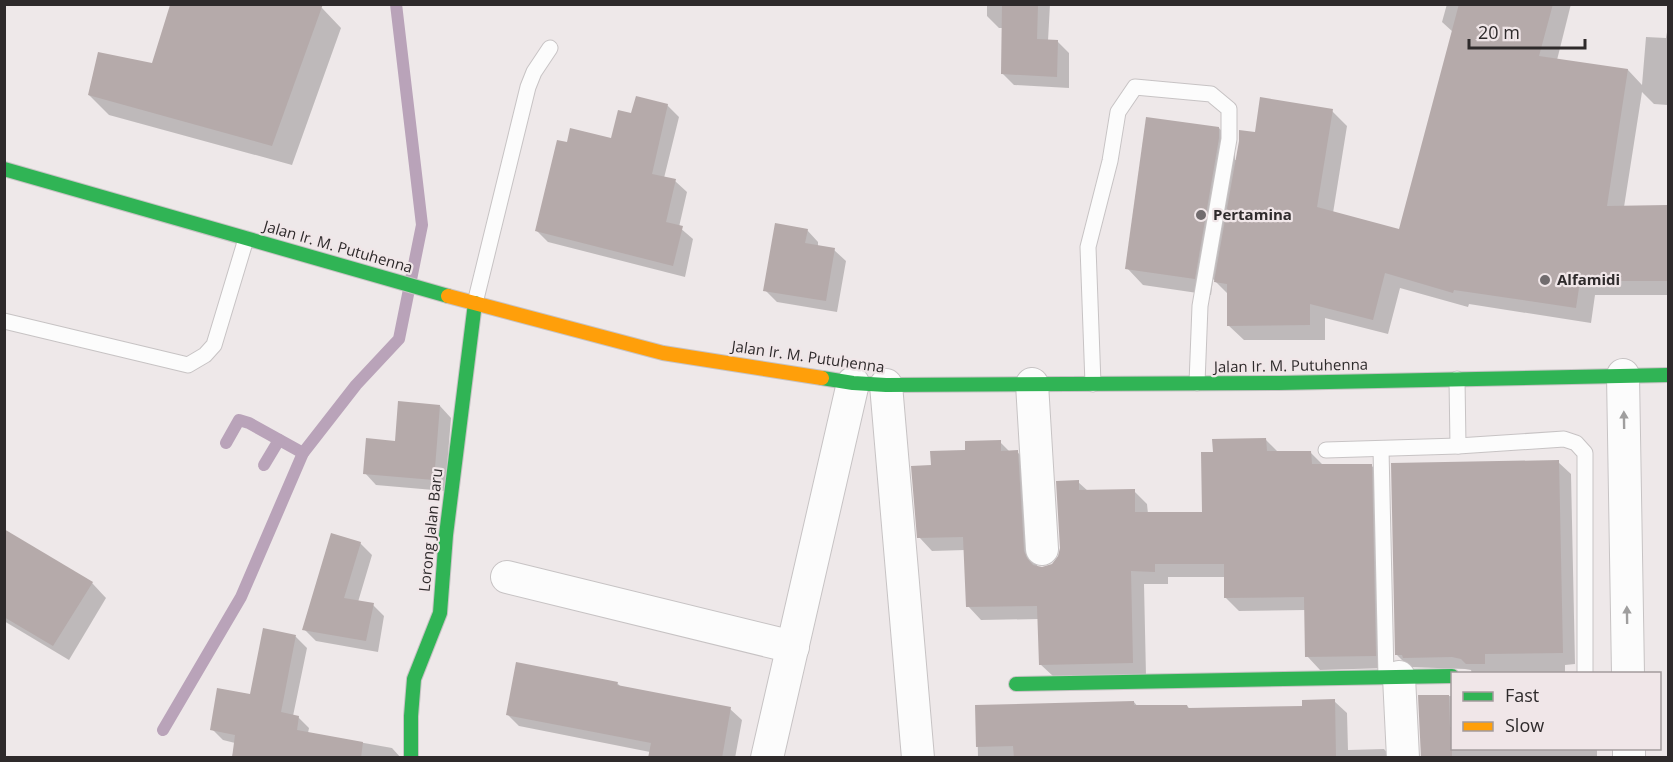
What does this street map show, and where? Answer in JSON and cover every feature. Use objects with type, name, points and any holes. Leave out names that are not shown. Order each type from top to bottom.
[{"type":"main road","name":"Jalan Ir. M. Putuhenna","points":[[4,169],[468,301],[663,353],[853,383],[886,385],[1197,383],[1668,375]]},
{"type":"main road","name":"Lorong Jalan Baru","points":[[411,758],[414,679],[440,613],[468,301]]},
{"type":"main road","points":[[1016,684],[1451,676]]},
{"type":"street","points":[[1623,375],[1628,672]]},
{"type":"street","points":[[767,758],[853,383]]},
{"type":"street","points":[[1032,384],[1042,549]]},
{"type":"street","points":[[886,385],[918,758]]},
{"type":"street","points":[[507,577],[793,647]]},
{"type":"street","points":[[1393,677],[1403,758]]},
{"type":"lane","points":[[468,301],[528,87],[534,72],[550,48]]},
{"type":"lane","points":[[1093,384],[1088,247],[1110,161],[1118,112],[1135,87],[1211,94],[1229,109],[1229,139],[1200,306],[1197,383]]},
{"type":"lane","points":[[4,321],[188,365],[205,355],[214,345],[246,239]]},
{"type":"lane","points":[[1457,379],[1458,446]]},
{"type":"lane","points":[[1326,450],[1458,446],[1564,439],[1576,443],[1585,453],[1585,672]]},
{"type":"lane","points":[[1381,448],[1393,677]]},
{"type":"building","points":[[323,4],[272,146],[88,95],[98,52],[152,63],[170,5]]},
{"type":"building","points":[[1002,4],[1038,4],[1037,39],[1058,40],[1057,77],[1001,74]]},
{"type":"building","points":[[1459,4],[1553,4],[1539,56],[1628,69],[1607,206],[1668,205],[1668,281],[1580,281],[1576,308],[1454,290],[1453,293],[1385,273],[1373,320],[1310,304],[1310,325],[1227,326],[1227,284],[1214,282],[1239,130],[1255,132],[1260,97],[1333,109],[1317,207],[1399,229]]},
{"type":"building","points":[[636,96],[668,104],[652,174],[676,179],[666,222],[683,226],[673,266],[535,231],[557,140],[567,142],[570,128],[611,138],[618,110],[631,113]]},
{"type":"building","points":[[1146,117],[1219,127],[1195,279],[1125,269]]},
{"type":"building","points":[[775,223],[808,229],[805,243],[835,248],[826,301],[763,291]]},
{"type":"building","points":[[398,401],[440,405],[434,480],[363,474],[366,438],[395,441]]},
{"type":"building","points":[[1266,438],[1267,451],[1311,451],[1312,464],[1372,464],[1376,656],[1305,657],[1304,597],[1224,598],[1224,564],[1155,564],[1155,572],[1131,571],[1133,663],[1039,665],[1037,606],[966,607],[963,537],[917,538],[911,466],[931,465],[930,451],[965,450],[965,441],[1001,440],[1001,451],[1018,450],[1024,551],[1033,565],[1042,567],[1052,564],[1060,548],[1056,481],[1079,480],[1079,490],[1135,489],[1135,512],[1202,512],[1201,452],[1213,452],[1212,439]]},
{"type":"building","points":[[1559,460],[1563,653],[1485,654],[1485,664],[1466,664],[1461,659],[1452,657],[1403,658],[1402,655],[1395,655],[1391,463]]},
{"type":"building","points":[[4,529],[93,582],[53,646],[4,617]]},
{"type":"building","points":[[331,533],[361,542],[344,598],[374,603],[366,641],[302,630]]},
{"type":"building","points":[[263,628],[296,635],[281,712],[299,716],[297,730],[363,742],[361,758],[232,758],[235,735],[210,730],[217,688],[250,694]]},
{"type":"building","points":[[516,662],[618,682],[617,685],[731,707],[722,758],[648,758],[651,743],[506,715]]},
{"type":"building","points":[[1418,695],[1449,695],[1452,758],[1421,758]]},
{"type":"building","points":[[1335,699],[1336,758],[1014,758],[1013,746],[976,747],[975,705],[1134,701],[1134,705],[1187,705],[1188,708],[1302,706],[1302,700]]},
{"type":"waterway","points":[[163,730],[241,597],[303,453],[356,385],[399,339],[422,225],[396,4]]},
{"type":"waterway","points":[[226,443],[239,420],[249,423],[303,453]]},
{"type":"waterway","points":[[264,465],[279,440]]},
{"type":"traffic: fast","points":[[4,169],[448,296]]},
{"type":"traffic: fast","points":[[411,758],[414,679],[440,613],[446,535],[475,303]]},
{"type":"traffic: fast","points":[[822,378],[886,385],[1279,383],[1668,375]]},
{"type":"traffic: fast","points":[[1016,684],[1451,676]]},
{"type":"traffic: slow","points":[[448,296],[663,353],[822,378]]},
{"type":"place","name":"Pertamina","points":[[1201,215]]},
{"type":"place","name":"Alfamidi","points":[[1545,280]]}]
